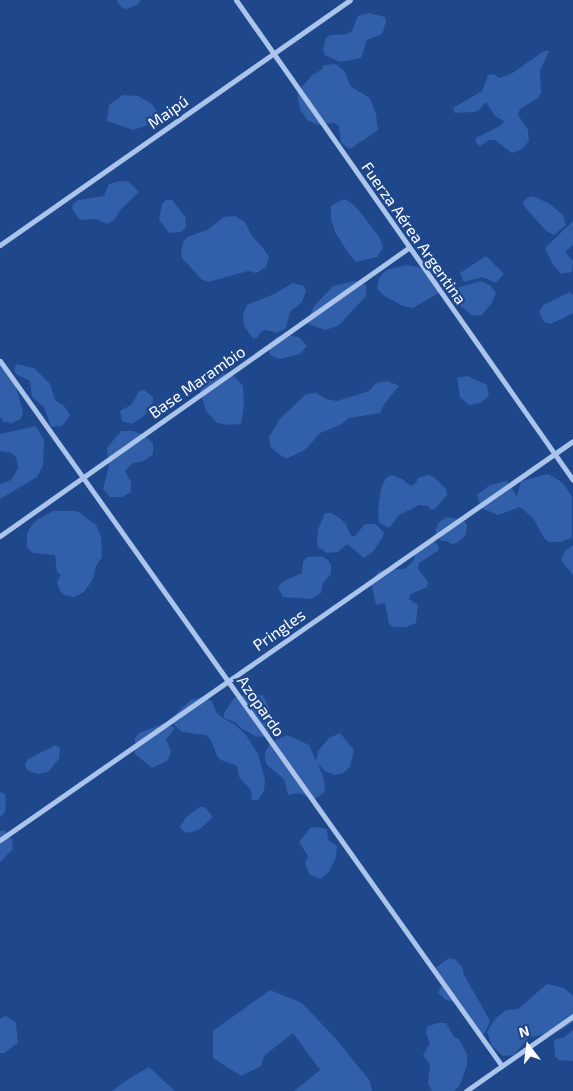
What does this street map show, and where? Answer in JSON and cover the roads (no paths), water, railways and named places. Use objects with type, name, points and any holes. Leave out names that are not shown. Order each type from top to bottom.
[{"type":"street","name":"Fuerza Aérea Argentina","points":[[236,0],[408,248],[573,480]]},
{"type":"street","name":"Maipú","points":[[0,245],[350,0]]},
{"type":"street","name":"Base Marambio","points":[[0,536],[408,248]]},
{"type":"street","name":"Azopardo","points":[[0,361],[502,1066]]},
{"type":"street","name":"Pringles","points":[[0,840],[573,441]]},
{"type":"street","points":[[466,1091],[573,1016]]}]
